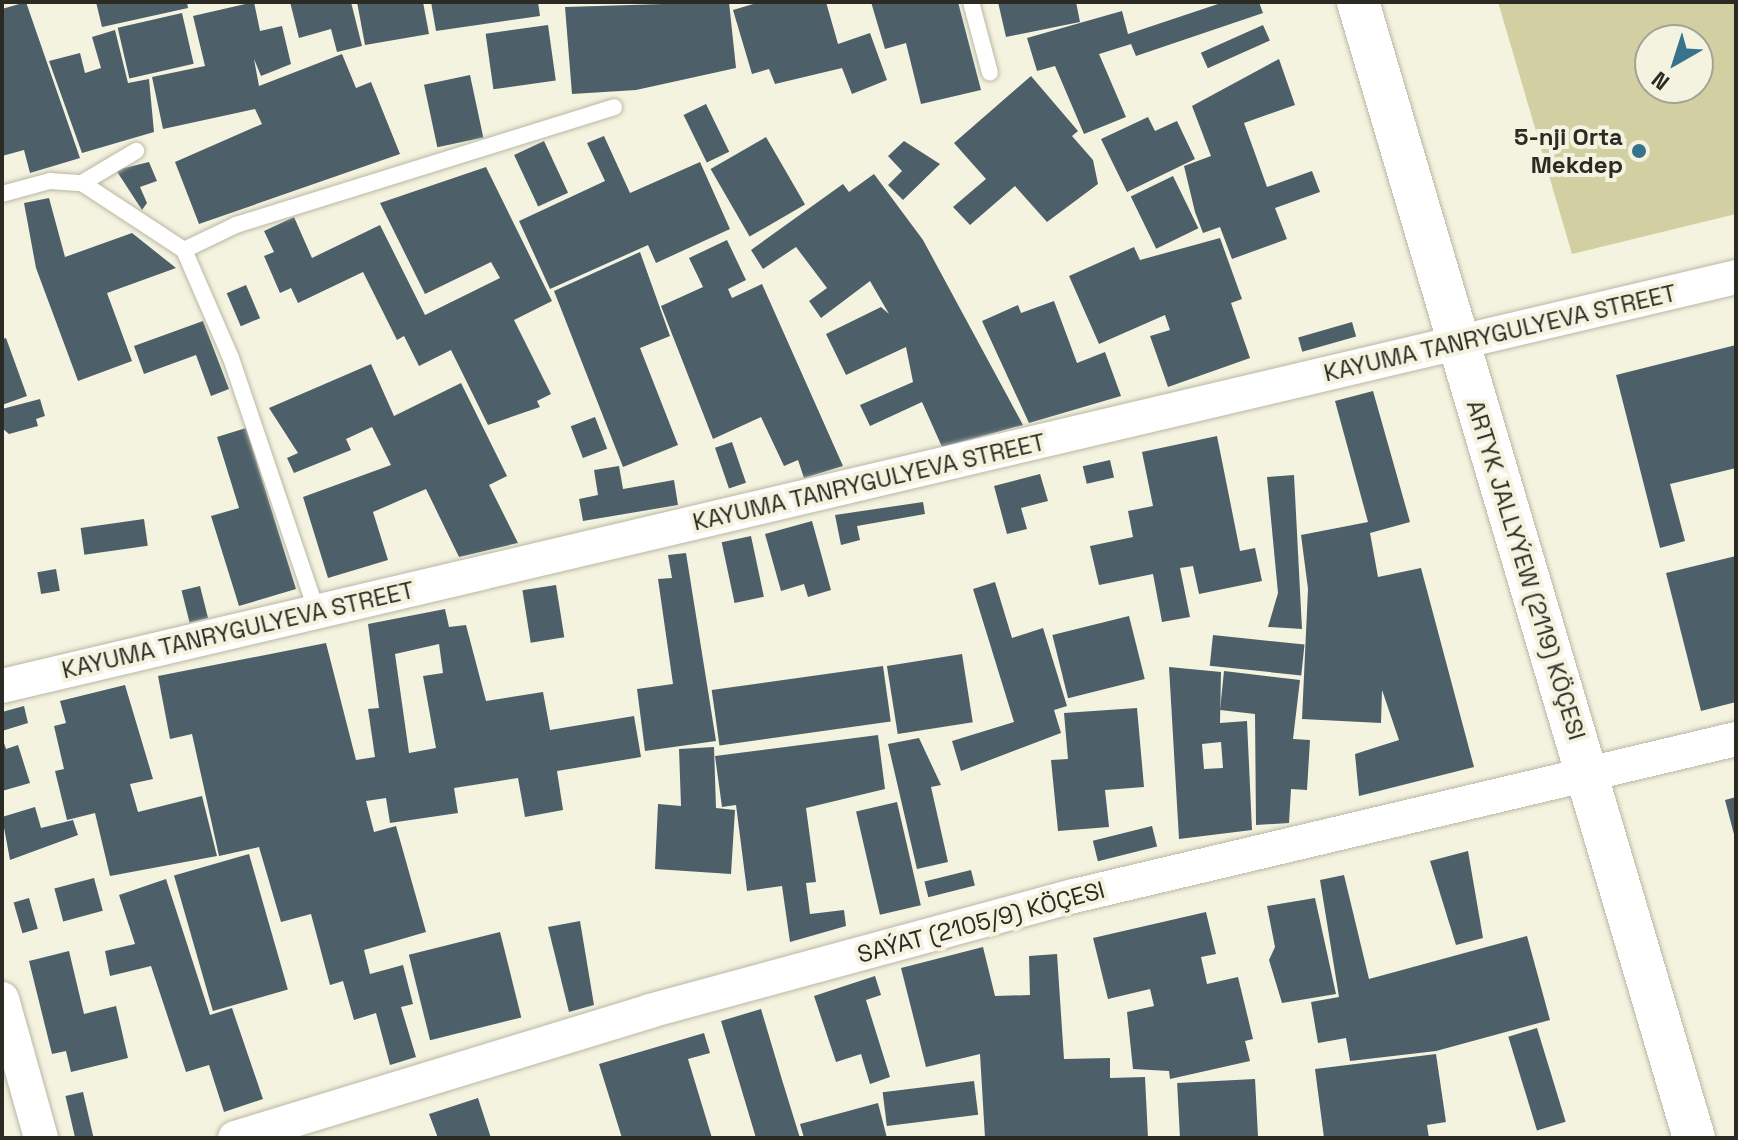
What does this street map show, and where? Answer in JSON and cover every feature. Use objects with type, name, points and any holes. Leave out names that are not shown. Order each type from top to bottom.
[{"type":"street","name":"ARTYK JALLYÝEW (2119) KÖÇESI","points":[[1358,2],[1694,1138]]},
{"type":"street","name":"KAYUMA TANRYGULYEVA STREET","points":[[2,686],[1736,277]]},
{"type":"street","name":"SAÝAT (2105/9) KÖÇESI","points":[[235,1138],[650,1011],[1059,900],[1736,739]]},
{"type":"street","points":[[2,999],[41,1138]]},
{"type":"lane","points":[[971,2],[990,73]]},
{"type":"lane","points":[[184,250],[236,225],[614,107]]},
{"type":"lane","points":[[82,183],[136,151]]},
{"type":"lane","points":[[2,194],[50,181],[82,183],[184,250],[231,358],[317,612]]},
{"type":"shaded area","name":"5-nji Orta Mekdep","points":[[1498,2],[1736,2],[1736,214],[1572,254]]},
{"type":"building","points":[[26,2],[80,158],[30,173],[24,150],[2,156],[2,9]]},
{"type":"building","points":[[96,2],[187,2],[188,8],[102,27]]},
{"type":"building","points":[[254,2],[260,31],[282,26],[291,64],[261,76],[254,59],[259,86],[342,54],[356,88],[371,82],[400,154],[199,224],[175,162],[262,124],[255,109],[163,129],[152,77],[205,66],[193,16]]},
{"type":"building","points":[[290,2],[351,2],[362,46],[337,52],[331,29],[299,38]]},
{"type":"building","points":[[357,2],[423,2],[429,34],[365,45]]},
{"type":"building","points":[[431,2],[538,2],[540,16],[436,31]]},
{"type":"building","points":[[729,2],[736,68],[636,90],[572,94],[565,7]]},
{"type":"building","points":[[760,2],[826,2],[838,44],[870,33],[887,80],[852,94],[842,68],[775,84],[769,69],[752,74],[733,10]]},
{"type":"building","points":[[871,2],[958,2],[981,90],[921,104],[906,43],[885,49]]},
{"type":"building","points":[[998,2],[1076,2],[1080,22],[1006,37]]},
{"type":"building","points":[[1224,2],[1259,2],[1263,13],[1136,56],[1131,44],[1099,54],[1126,117],[1084,134],[1055,66],[1037,71],[1027,38],[1122,11],[1128,34]]},
{"type":"building","points":[[182,13],[194,64],[129,79],[118,28]]},
{"type":"building","points":[[548,25],[556,80],[493,89],[486,34]]},
{"type":"building","points":[[1263,25],[1270,41],[1208,68],[1201,53]]},
{"type":"building","points":[[115,30],[128,83],[149,79],[154,132],[82,153],[49,61],[80,53],[85,73],[101,68],[92,37]]},
{"type":"building","points":[[1279,59],[1295,105],[1244,123],[1267,187],[1312,171],[1320,192],[1275,208],[1287,239],[1232,259],[1220,227],[1203,233],[1195,212],[1184,166],[1211,156],[1192,106]]},
{"type":"building","points":[[470,75],[483,138],[437,147],[424,85]]},
{"type":"building","points":[[1031,76],[1078,131],[1072,136],[1093,160],[1098,184],[1047,222],[1015,186],[970,225],[953,207],[986,179],[954,143]]},
{"type":"building","points":[[706,104],[729,152],[707,163],[684,115]]},
{"type":"building","points":[[1148,117],[1155,131],[1177,121],[1195,159],[1127,192],[1101,139]]},
{"type":"building","points":[[604,136],[630,193],[700,162],[730,229],[656,263],[648,245],[550,289],[519,221],[605,181],[587,143]]},
{"type":"building","points":[[766,137],[805,205],[750,237],[711,169]]},
{"type":"building","points":[[544,141],[568,193],[538,207],[514,155]]},
{"type":"building","points":[[904,141],[940,164],[903,200],[888,185],[902,171],[888,156]]},
{"type":"building","points":[[149,162],[157,181],[140,187],[147,203],[142,210],[116,170]]},
{"type":"building","points":[[486,167],[552,301],[514,320],[551,394],[537,401],[540,407],[488,425],[451,350],[419,366],[404,336],[397,340],[363,272],[298,303],[291,288],[280,293],[264,256],[274,252],[264,231],[294,217],[312,258],[380,225],[425,315],[500,278],[491,262],[425,294],[380,203]]},
{"type":"building","points":[[874,174],[923,240],[1023,425],[942,447],[922,402],[870,426],[860,405],[913,382],[906,347],[846,375],[826,334],[881,307],[889,314],[870,281],[821,318],[809,301],[827,288],[796,247],[763,269],[751,250],[843,184],[849,192]]},
{"type":"building","points":[[1173,176],[1198,228],[1156,249],[1131,197]]},
{"type":"building","points":[[49,198],[65,257],[132,233],[176,268],[107,293],[132,361],[78,381],[36,268],[24,203]]},
{"type":"building","points":[[1220,238],[1242,299],[1231,303],[1250,358],[1168,387],[1150,336],[1170,330],[1165,315],[1099,344],[1069,276],[1134,247],[1140,260]]},
{"type":"building","points":[[727,240],[746,280],[728,289],[732,298],[762,284],[843,466],[804,478],[798,460],[784,466],[761,417],[713,439],[661,306],[703,287],[689,258]]},
{"type":"building","points":[[640,252],[670,336],[640,348],[678,445],[623,467],[554,291]]},
{"type":"building","points":[[246,285],[260,318],[241,326],[227,293]]},
{"type":"building","points":[[1054,301],[1077,363],[1105,352],[1121,396],[1029,423],[982,321],[1018,305],[1021,313]]},
{"type":"building","points":[[203,321],[229,389],[211,396],[196,355],[144,374],[134,346]]},
{"type":"building","points":[[1352,322],[1356,336],[1302,352],[1298,337]]},
{"type":"building","points":[[6,338],[27,396],[2,405],[2,339]]},
{"type":"building","points":[[1736,345],[1736,468],[1670,484],[1685,541],[1660,548],[1616,375]]},
{"type":"building","points":[[371,364],[394,416],[461,383],[507,476],[489,485],[518,543],[459,557],[426,489],[373,512],[388,560],[328,578],[303,497],[391,465],[372,427],[346,439],[351,450],[294,473],[287,458],[298,453],[269,408]]},
{"type":"building","points":[[1373,391],[1410,522],[1370,533],[1378,577],[1421,568],[1474,767],[1359,796],[1355,754],[1399,740],[1382,690],[1381,723],[1302,719],[1308,589],[1301,535],[1368,522],[1335,401]]},
{"type":"building","points":[[40,399],[45,416],[36,419],[38,426],[9,434],[2,428],[2,409]]},
{"type":"building","points":[[595,417],[607,449],[583,458],[571,426]]},
{"type":"building","points":[[246,428],[296,589],[239,606],[211,516],[239,508],[217,437]]},
{"type":"building","points":[[1217,436],[1240,551],[1255,548],[1262,581],[1199,594],[1193,566],[1180,568],[1190,617],[1162,622],[1153,574],[1099,585],[1090,546],[1133,537],[1128,511],[1153,506],[1142,452]]},
{"type":"building","points":[[732,442],[746,483],[729,489],[715,448]]},
{"type":"building","points":[[1110,460],[1114,478],[1087,484],[1083,466]]},
{"type":"building","points":[[619,466],[623,489],[674,480],[678,505],[583,521],[579,499],[598,495],[594,470]]},
{"type":"building","points":[[1040,474],[1048,501],[1021,508],[1027,529],[1007,534],[994,486]]},
{"type":"building","points":[[1294,475],[1302,629],[1268,627],[1278,593],[1267,477]]},
{"type":"building","points":[[923,502],[925,514],[857,526],[860,540],[841,545],[835,515]]},
{"type":"building","points":[[144,519],[148,546],[84,555],[81,528]]},
{"type":"building","points":[[812,521],[831,590],[808,597],[804,584],[781,591],[765,534]]},
{"type":"building","points":[[751,536],[764,597],[735,603],[722,542]]},
{"type":"building","points":[[686,553],[716,741],[645,751],[637,689],[673,684],[658,579],[672,578],[668,555]]},
{"type":"building","points":[[1736,556],[1736,702],[1701,711],[1666,573]]},
{"type":"building","points":[[56,569],[60,591],[41,594],[37,572]]},
{"type":"building","points":[[995,582],[1012,638],[1043,628],[1067,706],[1054,710],[1061,733],[961,771],[952,741],[1014,722],[973,589]]},
{"type":"building","points":[[556,585],[564,637],[531,643],[522,590]]},
{"type":"building","points":[[200,586],[208,618],[190,623],[182,591]]},
{"type":"building","points":[[445,609],[449,627],[466,625],[486,701],[543,692],[550,730],[634,716],[641,757],[557,771],[563,810],[525,817],[518,778],[454,788],[458,813],[390,823],[386,798],[366,801],[374,832],[396,826],[426,932],[364,950],[370,974],[403,965],[413,1004],[401,1007],[416,1057],[390,1065],[376,1013],[354,1020],[343,981],[330,985],[311,914],[281,922],[259,847],[219,856],[192,734],[170,739],[158,676],[326,643],[356,760],[375,757],[368,709],[379,708],[368,624]],"holes":[[[439,644],[443,673],[423,676],[436,748],[409,753],[395,654]]]},
{"type":"building","points":[[1129,616],[1145,679],[1068,698],[1052,635]]},
{"type":"building","points":[[1213,635],[1304,645],[1301,675],[1210,666]]},
{"type":"building","points":[[962,654],[973,722],[898,734],[887,666]]},
{"type":"building","points":[[883,666],[891,721],[719,746],[712,690]]},
{"type":"building","points":[[1169,667],[1221,672],[1220,723],[1247,721],[1252,830],[1179,839]],"holes":[[[1221,742],[1223,768],[1204,769],[1202,744]]]},
{"type":"building","points":[[1224,671],[1300,680],[1293,739],[1310,740],[1307,790],[1291,789],[1289,823],[1256,825],[1255,714],[1220,710]]},
{"type":"building","points":[[125,685],[153,779],[130,784],[138,812],[202,796],[217,856],[110,876],[95,813],[67,820],[55,771],[64,769],[54,726],[66,723],[60,701]]},
{"type":"building","points":[[24,706],[28,723],[2,731],[2,712]]},
{"type":"building","points":[[1137,708],[1144,787],[1105,790],[1109,827],[1058,831],[1051,760],[1068,759],[1064,713]]},
{"type":"building","points":[[878,735],[885,789],[806,808],[816,882],[806,883],[810,914],[844,910],[846,926],[790,942],[782,886],[747,891],[736,805],[722,807],[715,756]]},
{"type":"building","points":[[919,738],[941,785],[931,787],[948,862],[917,869],[888,744]]},
{"type":"building","points":[[3,740],[6,749],[18,745],[30,783],[2,791]]},
{"type":"building","points":[[714,747],[716,808],[735,810],[731,874],[655,869],[658,804],[681,806],[679,749]]},
{"type":"building","points":[[1736,797],[1736,838],[1735,838],[1725,800]]},
{"type":"building","points":[[897,802],[921,905],[880,915],[856,811]]},
{"type":"building","points":[[35,807],[41,828],[73,820],[78,835],[10,860],[2,817]]},
{"type":"building","points":[[1152,826],[1157,846],[1098,861],[1093,841]]},
{"type":"building","points":[[1468,851],[1483,938],[1456,945],[1430,861]]},
{"type":"building","points":[[249,854],[288,990],[213,1011],[174,875]]},
{"type":"building","points":[[971,870],[975,886],[928,897],[924,882]]},
{"type":"building","points":[[1344,875],[1369,979],[1527,936],[1550,1020],[1436,1051],[1350,1061],[1346,1038],[1318,1043],[1311,1002],[1339,997],[1320,880]]},
{"type":"building","points":[[94,878],[103,911],[63,921],[54,889]]},
{"type":"building","points":[[166,879],[210,1015],[232,1008],[263,1099],[224,1112],[209,1065],[186,1072],[151,966],[110,976],[105,951],[135,944],[119,895]]},
{"type":"building","points":[[29,898],[38,929],[22,933],[14,902]]},
{"type":"building","points":[[1315,898],[1336,994],[1282,1003],[1269,960],[1275,947],[1267,906]]},
{"type":"building","points":[[1206,912],[1216,954],[1201,957],[1207,984],[1238,977],[1253,1039],[1245,1041],[1250,1061],[1170,1079],[1169,1071],[1133,1069],[1127,1012],[1154,1006],[1150,989],[1108,999],[1093,938]]},
{"type":"building","points":[[580,921],[594,1005],[569,1012],[548,927]]},
{"type":"building","points":[[500,932],[521,1017],[430,1040],[409,955]]},
{"type":"building","points":[[983,947],[995,996],[1030,995],[1029,956],[1057,954],[1064,1059],[1110,1058],[1110,1078],[1145,1077],[1148,1138],[985,1138],[980,1054],[926,1067],[901,968]]},
{"type":"building","points":[[69,951],[84,1014],[116,1006],[128,1058],[71,1072],[66,1051],[52,1054],[29,961]]},
{"type":"building","points":[[875,976],[881,995],[866,1000],[890,1077],[870,1084],[861,1054],[836,1062],[814,996]]},
{"type":"building","points":[[761,1009],[800,1138],[756,1138],[721,1021]]},
{"type":"building","points":[[1537,1028],[1566,1122],[1537,1130],[1508,1037]]},
{"type":"building","points":[[704,1033],[710,1053],[688,1059],[712,1138],[622,1138],[599,1064]]},
{"type":"building","points":[[1436,1054],[1446,1122],[1427,1125],[1429,1138],[1324,1138],[1315,1069]]},
{"type":"building","points":[[1255,1079],[1258,1138],[1180,1138],[1177,1083]]},
{"type":"building","points":[[974,1081],[978,1115],[887,1126],[883,1092]]},
{"type":"building","points":[[83,1092],[94,1138],[75,1138],[65,1096]]},
{"type":"building","points":[[478,1098],[491,1138],[438,1138],[429,1114]]},
{"type":"building","points":[[878,1103],[887,1138],[804,1138],[800,1124]]},
{"type":"place","name":"5-nji Orta Mekdep","points":[[1639,151]]}]
